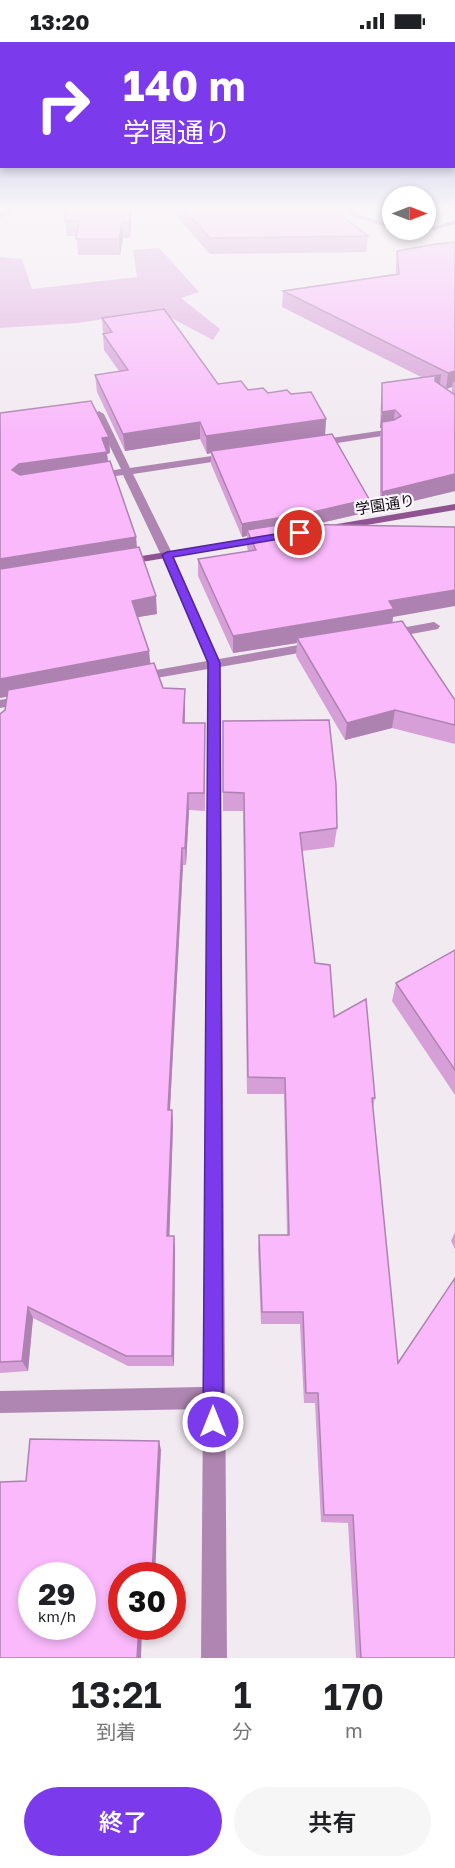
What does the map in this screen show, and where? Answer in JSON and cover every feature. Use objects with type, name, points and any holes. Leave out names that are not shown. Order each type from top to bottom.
[{"type":"street","points":[[99,414],[167,555],[214,663],[214,1658]]},
{"type":"street","points":[[312,444],[392,432]]},
{"type":"street","points":[[81,478],[243,454]]},
{"type":"street","name":"学園通り","points":[[317,530],[455,507]]},
{"type":"street","points":[[111,564],[282,536]]},
{"type":"street","points":[[376,636],[434,626]]},
{"type":"street","points":[[121,681],[330,644]]},
{"type":"street","points":[[1,720],[2,703],[39,696]]},
{"type":"street","points":[[0,1402],[213,1398]]},
{"type":"shaded area","points":[[0,283],[30,283],[32,289],[81,283],[191,283],[199,292],[181,298],[220,329],[213,340],[158,311],[78,323],[0,328]]},
{"type":"building","points":[[335,283],[455,283],[455,371],[448,373],[283,291]]},
{"type":"building","points":[[164,309],[218,384],[241,381],[248,390],[263,388],[268,393],[287,390],[291,394],[311,392],[326,419],[206,436],[200,422],[123,434],[95,375],[128,370],[103,334],[112,332],[102,318]]},
{"type":"building","points":[[441,375],[435,378],[435,381],[455,395],[455,474],[382,492],[382,422],[401,416],[395,410],[382,412],[382,383]]},
{"type":"building","points":[[91,401],[109,437],[102,438],[107,452],[19,464],[12,470],[20,475],[110,461],[136,537],[0,559],[0,413]]},
{"type":"building","points":[[332,434],[369,499],[313,512],[242,524],[211,451]]},
{"type":"building","points":[[284,524],[455,527],[455,590],[389,601],[394,609],[233,636],[198,559],[256,550],[247,530]]},
{"type":"building","points":[[139,547],[156,596],[132,601],[149,651],[0,679],[0,569]]},
{"type":"building","points":[[402,621],[455,700],[455,725],[395,710],[347,723],[297,638]]},
{"type":"building","points":[[154,663],[163,688],[185,689],[183,723],[205,723],[204,793],[188,793],[185,848],[182,848],[168,1110],[172,1110],[167,1236],[174,1236],[172,1356],[126,1356],[28,1307],[22,1361],[0,1362],[0,714],[5,710],[8,690]]},
{"type":"building","points":[[329,720],[336,784],[337,828],[300,833],[315,963],[330,965],[334,1017],[366,999],[375,1098],[372,1098],[398,1363],[455,1278],[455,1658],[361,1658],[353,1515],[324,1515],[318,1393],[306,1393],[303,1312],[262,1312],[259,1235],[289,1235],[285,1078],[248,1077],[244,793],[223,792],[223,721]]},
{"type":"building","points":[[455,950],[455,1070],[396,983]]},
{"type":"building","points":[[30,1439],[159,1441],[153,1562],[108,1562],[108,1640],[138,1640],[137,1658],[0,1658],[0,1482],[26,1481]]},
{"type":"route","points":[[213,1422],[214,663],[167,555],[300,533]]}]
